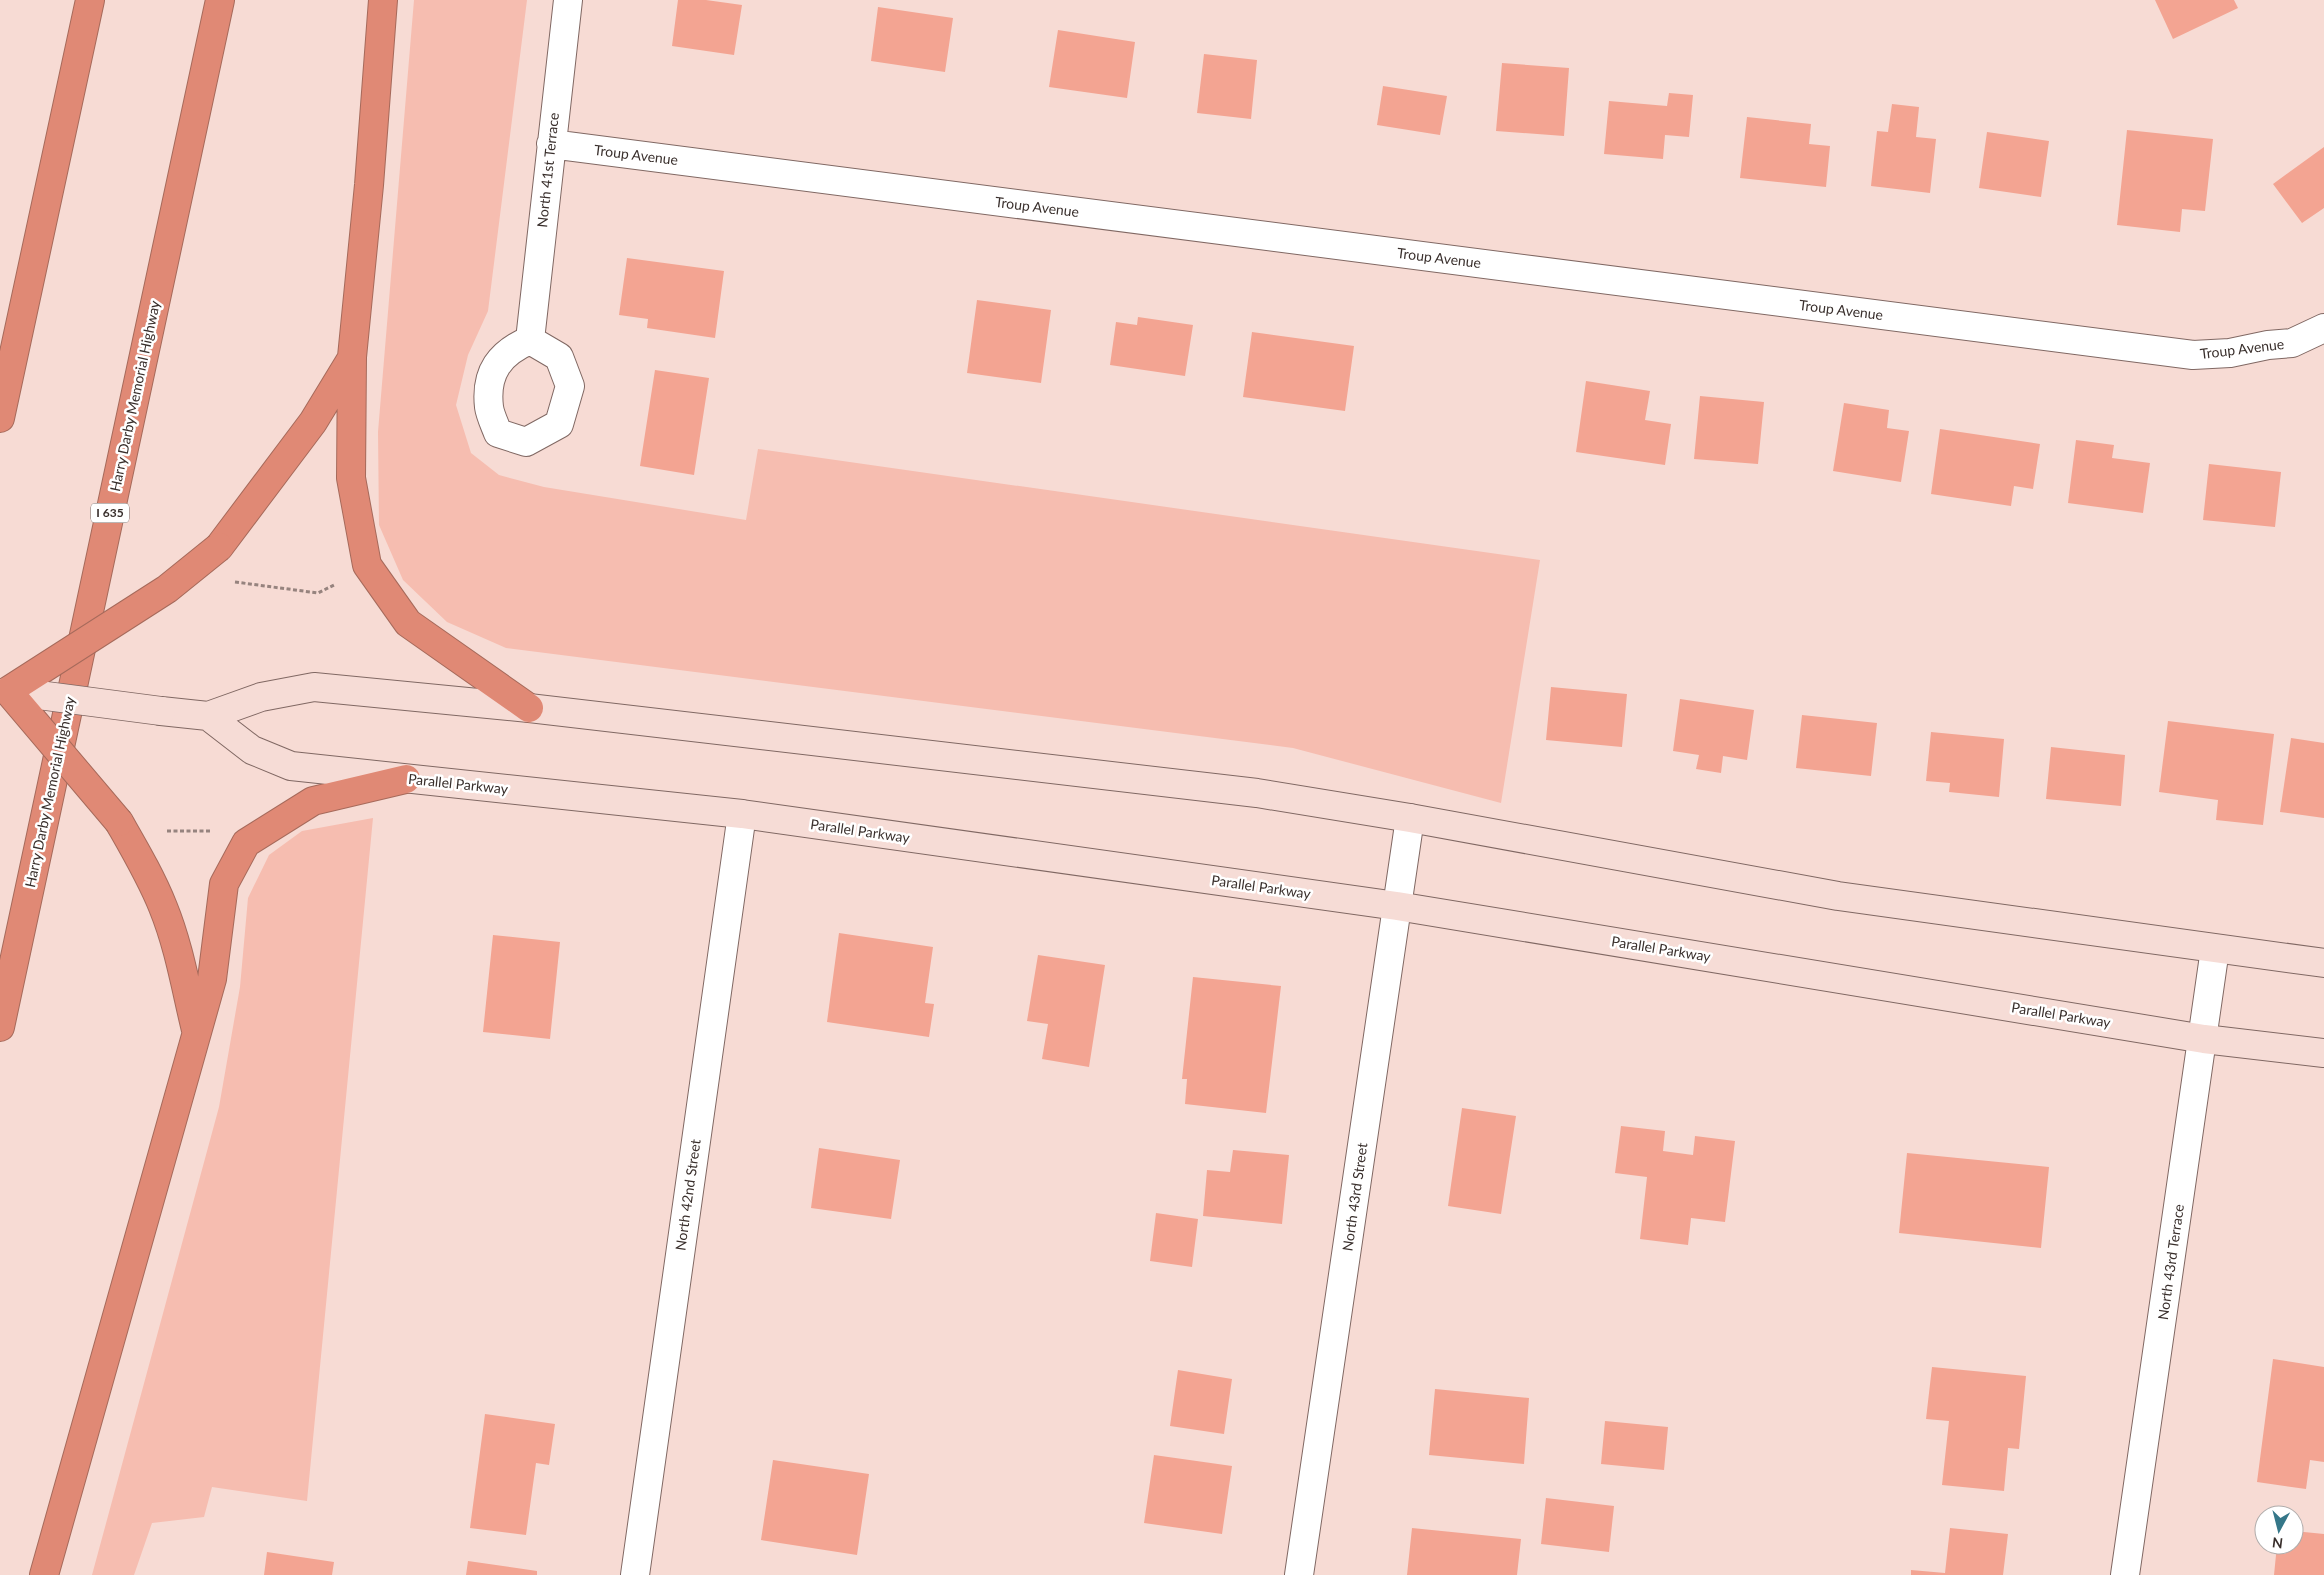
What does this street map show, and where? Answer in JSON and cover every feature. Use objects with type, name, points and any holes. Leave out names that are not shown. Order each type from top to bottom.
[{"type":"highway","points":[[0,418],[90,0]]},
{"type":"highway","name":"Harry Darby Memorial Highway","points":[[0,1026],[220,0]]},
{"type":"highway","points":[[383,0],[369,185],[352,357],[351,478],[367,565],[408,623],[529,708]]},
{"type":"highway","points":[[196,1031],[180,962],[164,909],[146,866],[119,822],[2,689],[167,589],[219,547],[313,422],[352,357]]},
{"type":"highway","points":[[44,1575],[196,1031],[212,980],[224,884],[246,843],[313,802],[406,779]]},
{"type":"main road","points":[[2,689],[208,716],[261,697],[314,687],[529,708],[1256,792],[1838,896],[2324,963]]},
{"type":"main road","name":"Parallel Parkway","points":[[208,716],[252,750],[291,766],[742,814],[1397,906],[2204,1039],[2324,1053]]},
{"type":"street","name":"North 41st Terrace","points":[[530,340],[568,0]]},
{"type":"street","name":"Troup Avenue","points":[[551,144],[2193,355],[2230,353],[2292,342],[2324,328]]},
{"type":"street","name":"North 42nd Street","points":[[635,1575],[742,814]]},
{"type":"street","name":"North 43rd Street","points":[[1299,1575],[1410,818]]},
{"type":"street","name":"North 43rd Terrace","points":[[2125,1575],[2204,1039],[2215,949]]},
{"type":"path","points":[[230,580],[239,584],[318,593],[340,581]]},
{"type":"path","points":[[162,830],[216,832]]},
{"type":"shaded area","points":[[414,0],[527,0],[488,311],[468,355],[456,405],[471,453],[499,475],[544,487],[746,520],[758,449],[1540,560],[1501,803],[1293,748],[506,648],[447,622],[403,580],[379,525],[378,432]]},
{"type":"shaded area","points":[[373,818],[307,1501],[212,1487],[204,1517],[152,1523],[134,1575],[92,1575],[219,1107],[240,987],[248,898],[269,855],[302,831]]},
{"type":"building","points":[[678,0],[706,0],[742,5],[734,55],[672,46]]},
{"type":"building","points":[[2155,0],[2234,0],[2238,8],[2173,39]]},
{"type":"building","points":[[878,7],[953,18],[945,72],[871,61]]},
{"type":"building","points":[[1058,30],[1135,42],[1127,98],[1049,87]]},
{"type":"building","points":[[1204,54],[1257,60],[1251,119],[1197,113]]},
{"type":"building","points":[[1502,63],[1569,68],[1564,136],[1496,131]]},
{"type":"building","points":[[1383,86],[1447,96],[1440,135],[1377,125]]},
{"type":"building","points":[[1669,93],[1693,95],[1689,137],[1665,135],[1663,159],[1604,154],[1609,101],[1667,106]]},
{"type":"building","points":[[1892,104],[1919,107],[1916,137],[1936,139],[1930,193],[1871,186],[1877,131],[1888,132]]},
{"type":"building","points":[[1747,117],[1811,124],[1809,144],[1830,146],[1826,187],[1740,178]]},
{"type":"building","points":[[2127,130],[2213,139],[2205,211],[2182,209],[2180,232],[2117,225]]},
{"type":"building","points":[[1987,132],[2049,141],[2041,197],[1979,188]]},
{"type":"building","points":[[2324,147],[2324,208],[2302,223],[2273,184]]},
{"type":"building","points":[[627,258],[724,271],[715,338],[647,328],[648,319],[619,315]]},
{"type":"building","points":[[977,300],[1051,310],[1041,383],[967,373]]},
{"type":"building","points":[[1138,317],[1193,325],[1185,376],[1110,365],[1116,322],[1137,325]]},
{"type":"building","points":[[1252,332],[1354,346],[1345,411],[1243,397]]},
{"type":"building","points":[[655,370],[709,378],[694,475],[640,466]]},
{"type":"building","points":[[1586,381],[1650,391],[1645,420],[1671,424],[1665,465],[1576,452]]},
{"type":"building","points":[[1700,396],[1764,402],[1758,464],[1694,459]]},
{"type":"building","points":[[1844,403],[1889,410],[1887,428],[1909,431],[1901,482],[1833,471]]},
{"type":"building","points":[[1940,429],[2040,444],[2033,489],[2014,486],[2011,506],[1931,494]]},
{"type":"building","points":[[2076,440],[2114,445],[2112,458],[2150,463],[2143,513],[2068,503]]},
{"type":"building","points":[[2209,464],[2281,472],[2275,527],[2203,520]]},
{"type":"building","points":[[1551,687],[1627,694],[1622,747],[1546,740]]},
{"type":"building","points":[[1680,699],[1754,710],[1747,760],[1723,756],[1721,773],[1696,769],[1699,755],[1673,751]]},
{"type":"building","points":[[1802,715],[1877,723],[1871,776],[1796,768]]},
{"type":"building","points":[[2168,721],[2274,734],[2263,825],[2216,820],[2218,800],[2159,792]]},
{"type":"building","points":[[1931,732],[2004,739],[1999,797],[1949,792],[1950,783],[1926,781]]},
{"type":"building","points":[[2291,738],[2324,743],[2324,818],[2280,812]]},
{"type":"building","points":[[2051,747],[2125,755],[2121,806],[2046,799]]},
{"type":"building","points":[[839,933],[933,947],[925,1003],[934,1004],[929,1037],[827,1022]]},
{"type":"building","points":[[493,935],[560,942],[550,1039],[483,1032]]},
{"type":"building","points":[[1038,955],[1105,965],[1089,1067],[1042,1059],[1048,1024],[1027,1021]]},
{"type":"building","points":[[1193,977],[1281,986],[1266,1113],[1185,1104],[1187,1079],[1182,1079]]},
{"type":"building","points":[[1462,1108],[1516,1116],[1501,1214],[1448,1206]]},
{"type":"building","points":[[1621,1126],[1665,1131],[1663,1151],[1693,1155],[1695,1136],[1735,1141],[1725,1222],[1691,1218],[1688,1245],[1640,1239],[1647,1177],[1615,1173]]},
{"type":"building","points":[[819,1148],[900,1160],[891,1219],[811,1208]]},
{"type":"building","points":[[1233,1150],[1289,1155],[1282,1224],[1203,1216],[1207,1170],[1230,1172]]},
{"type":"building","points":[[1907,1153],[2049,1167],[2041,1248],[1899,1233]]},
{"type":"building","points":[[1156,1213],[1198,1219],[1192,1267],[1150,1261]]},
{"type":"building","points":[[2273,1359],[2324,1367],[2324,1462],[2310,1460],[2306,1489],[2257,1482]]},
{"type":"building","points":[[1932,1367],[2026,1376],[2019,1449],[2008,1448],[2004,1491],[1942,1485],[1949,1421],[1926,1419]]},
{"type":"building","points":[[1178,1370],[1232,1379],[1224,1434],[1170,1426]]},
{"type":"building","points":[[1435,1389],[1529,1398],[1524,1464],[1429,1455]]},
{"type":"building","points":[[485,1414],[555,1424],[549,1465],[536,1463],[526,1535],[470,1528]]},
{"type":"building","points":[[1605,1421],[1668,1427],[1664,1470],[1601,1464]]},
{"type":"building","points":[[1154,1455],[1232,1466],[1222,1534],[1144,1523]]},
{"type":"building","points":[[773,1460],[869,1474],[857,1555],[761,1540]]},
{"type":"building","points":[[1546,1498],[1614,1506],[1609,1552],[1541,1544]]},
{"type":"building","points":[[1412,1528],[1521,1539],[1517,1575],[1407,1575]]},
{"type":"building","points":[[1950,1528],[2008,1534],[2003,1575],[1911,1575],[1911,1570],[1945,1573]]},
{"type":"building","points":[[2304,1532],[2324,1534],[2324,1575],[2274,1575],[2276,1555],[2304,1555]]},
{"type":"building","points":[[267,1552],[334,1562],[332,1575],[264,1575]]},
{"type":"building","points":[[468,1561],[537,1571],[537,1575],[466,1575]]}]
